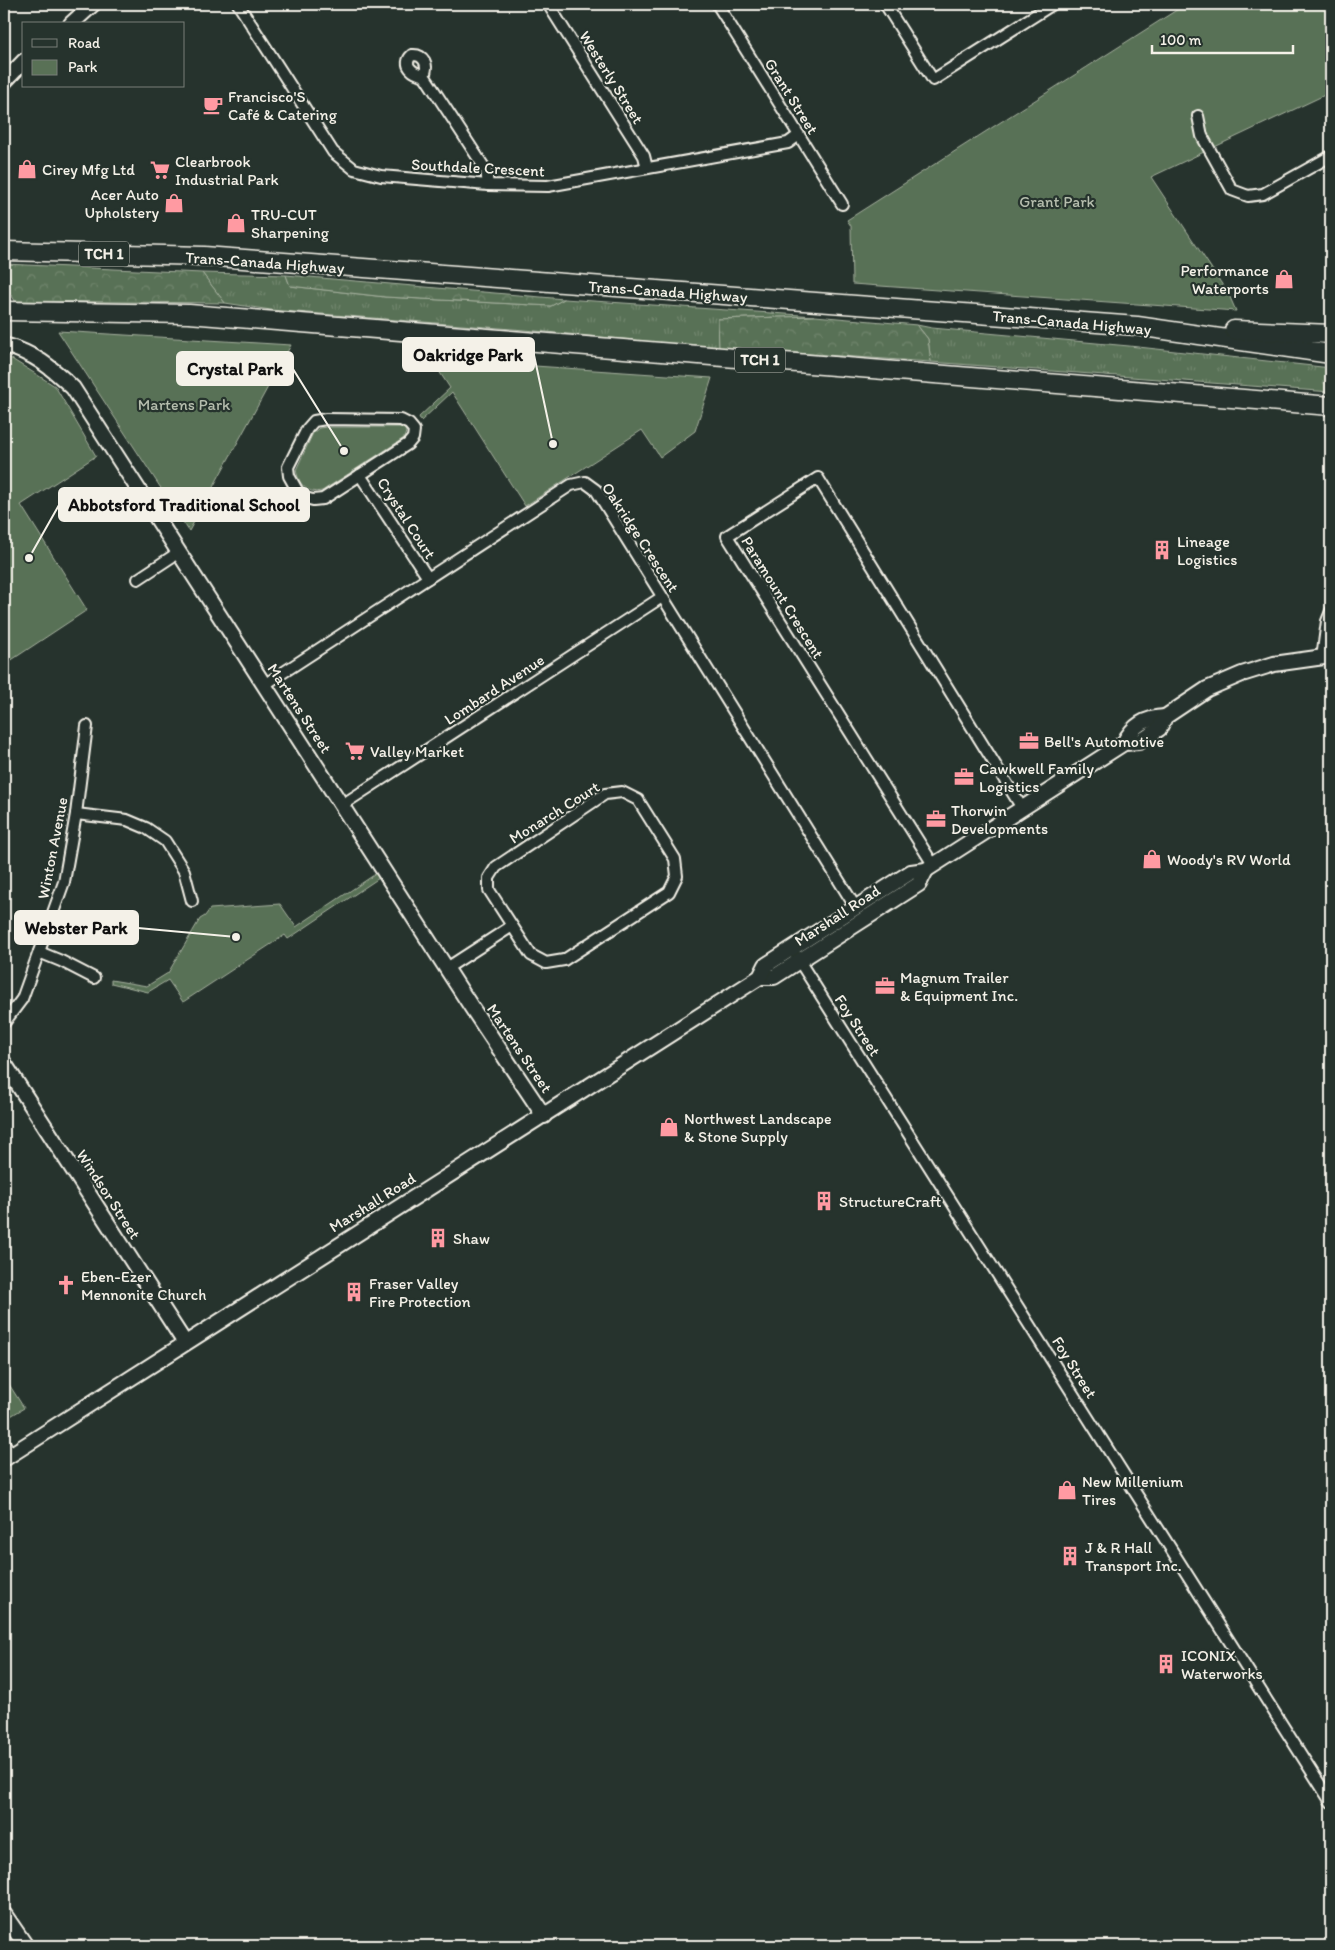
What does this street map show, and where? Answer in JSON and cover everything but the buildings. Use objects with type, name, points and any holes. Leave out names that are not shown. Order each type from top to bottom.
[{"type":"highway","name":"Trans-Canada Highway","points":[[4,251],[204,256],[1137,326],[1331,354]]},
{"type":"highway","name":"TCH 1","points":[[4,311],[189,314],[1331,406]]},
{"type":"highway","points":[[1137,326],[1331,334]]},
{"type":"main road","points":[[72,22],[93,4]]},
{"type":"main road","points":[[4,73],[20,64]]},
{"type":"main road","points":[[4,82],[20,64]]},
{"type":"main road","name":"Martens Street","points":[[4,345],[22,350],[49,365],[73,388],[544,1116]]},
{"type":"main road","name":"Marshall Road","points":[[795,954],[856,908],[911,872],[930,868],[1124,743],[1131,730],[1151,717],[1165,716],[1207,689],[1242,674],[1274,664],[1328,658]]},
{"type":"main road","name":"Marshall Road","points":[[6,1452],[185,1343],[389,1212],[544,1116],[760,977],[766,965],[795,954],[919,884],[930,868]]},
{"type":"main road","name":"Windsor Street","points":[[4,1063],[185,1343]]},
{"type":"main road","points":[[4,1914],[26,1946]]},
{"type":"street","name":"Southdale Crescent","points":[[238,4],[333,152],[354,169],[381,176],[488,185],[548,186],[788,143],[800,135]]},
{"type":"street","name":"Westerly Street","points":[[548,4],[644,156],[647,168]]},
{"type":"street","name":"Grant Street","points":[[717,4],[842,204]]},
{"type":"street","points":[[885,4],[933,80],[1053,4]]},
{"type":"street","points":[[424,75],[486,170],[488,185]]},
{"type":"street","points":[[1198,116],[1202,136],[1232,190],[1248,196],[1263,194],[1331,156]]},
{"type":"street","name":"Crystal Court","points":[[326,419],[401,420],[409,424],[414,430],[413,438],[408,444],[360,475],[323,499],[313,500],[305,498],[298,492],[289,476],[288,467],[307,429],[314,421],[326,419]]},
{"type":"street","name":"Crystal Court","points":[[360,475],[428,578]]},
{"type":"street","name":"Paramount Crescent","points":[[930,868],[727,536],[818,478],[1022,808]]},
{"type":"street","name":"Oakridge Crescent","points":[[264,685],[571,485],[585,482],[596,490],[856,908]]},
{"type":"street","points":[[138,579],[179,552]]},
{"type":"street","name":"Lombard Avenue","points":[[342,805],[662,597]]},
{"type":"street","points":[[1328,658],[1327,621],[1331,611]]},
{"type":"street","name":"Winton Avenue","points":[[4,1024],[22,999],[64,882],[76,814],[87,726]]},
{"type":"street","name":"Monarch Court","points":[[622,792],[638,800],[675,859],[677,876],[669,892],[564,960],[546,963],[531,955],[512,926],[488,890],[489,878],[496,867],[604,794],[622,792]]},
{"type":"street","points":[[76,814],[127,820],[146,828],[165,841],[184,871],[192,901]]},
{"type":"street","points":[[447,968],[512,926]]},
{"type":"street","points":[[39,952],[94,978]]},
{"type":"street","name":"Foy Street","points":[[795,954],[1331,1802]]},
{"type":"green space","name":"Grant Park","points":[[1186,4],[1331,4],[1331,92],[1151,177],[1229,295],[1236,311],[852,284],[851,226],[847,220]]},
{"type":"green space","points":[[4,264],[202,273],[225,303],[15,301],[4,283]]},
{"type":"green space","points":[[202,273],[286,275],[290,286],[385,297],[551,306],[564,299],[815,316],[718,319],[719,348],[525,330],[271,310],[225,303]]},
{"type":"green space","points":[[286,275],[564,299],[551,306],[385,297],[290,286]]},
{"type":"green space","points":[[815,316],[917,325],[928,339],[931,362],[719,348],[718,319]]},
{"type":"green space","points":[[917,325],[1331,368],[1331,392],[931,362],[928,339]]},
{"type":"green space","name":"Martens Park","points":[[58,331],[291,345],[189,531]]},
{"type":"green space","points":[[4,358],[10,358],[55,386],[96,456],[21,505],[87,610],[4,665]]},
{"type":"green space","points":[[431,359],[712,378],[695,431],[660,457],[642,430],[525,506],[452,392],[421,421],[419,417],[450,388]]},
{"type":"green space","points":[[400,427],[404,428],[406,432],[404,438],[322,491],[316,492],[301,484],[296,470],[313,433],[319,428]]},
{"type":"green space","points":[[377,873],[379,878],[288,939],[285,935],[183,1002],[168,980],[148,992],[111,983],[111,980],[147,986],[168,973],[200,919],[210,909],[280,904],[296,927]]},
{"type":"green space","points":[[5,1378],[24,1408],[9,1417],[4,1409]]},
{"type":"place","name":"Francisco'S Café & Catering","points":[[213,105]]},
{"type":"place","name":"Cirey Mfg Ltd","points":[[27,169]]},
{"type":"place","name":"Clearbrook Industrial Park","points":[[160,170]]},
{"type":"place","name":"Acer Auto Upholstery","points":[[174,203]]},
{"type":"place","name":"TRU-CUT Sharpening","points":[[236,223]]},
{"type":"place","name":"Performance Waterports","points":[[1284,279]]},
{"type":"place","name":"Oakridge Park","points":[[553,444]]},
{"type":"place","name":"Crystal Park","points":[[344,451]]},
{"type":"place","name":"Lineage Logistics","points":[[1162,550]]},
{"type":"place","name":"Abbotsford Traditional School","points":[[29,558]]},
{"type":"place","name":"Bell's Automotive","points":[[1029,741]]},
{"type":"place","name":"Valley Market","points":[[355,751]]},
{"type":"place","name":"Cawkwell Family Logistics","points":[[964,777]]},
{"type":"place","name":"Thorwin Developments","points":[[936,819]]},
{"type":"place","name":"Woody's RV World","points":[[1152,859]]},
{"type":"place","name":"Webster Park","points":[[236,937]]},
{"type":"place","name":"Magnum Trailer & Equipment Inc.","points":[[885,986]]},
{"type":"place","name":"Northwest Landscape & Stone Supply","points":[[669,1127]]},
{"type":"place","name":"StructureCraft","points":[[824,1201]]},
{"type":"place","name":"Shaw","points":[[438,1238]]},
{"type":"place","name":"Eben-Ezer Mennonite Church","points":[[66,1285]]},
{"type":"place","name":"Fraser Valley Fire Protection","points":[[354,1292]]},
{"type":"place","name":"New Millenium Tires","points":[[1067,1490]]},
{"type":"place","name":"J & R Hall Transport Inc.","points":[[1070,1556]]},
{"type":"place","name":"ICONIX Waterworks","points":[[1166,1664]]}]
